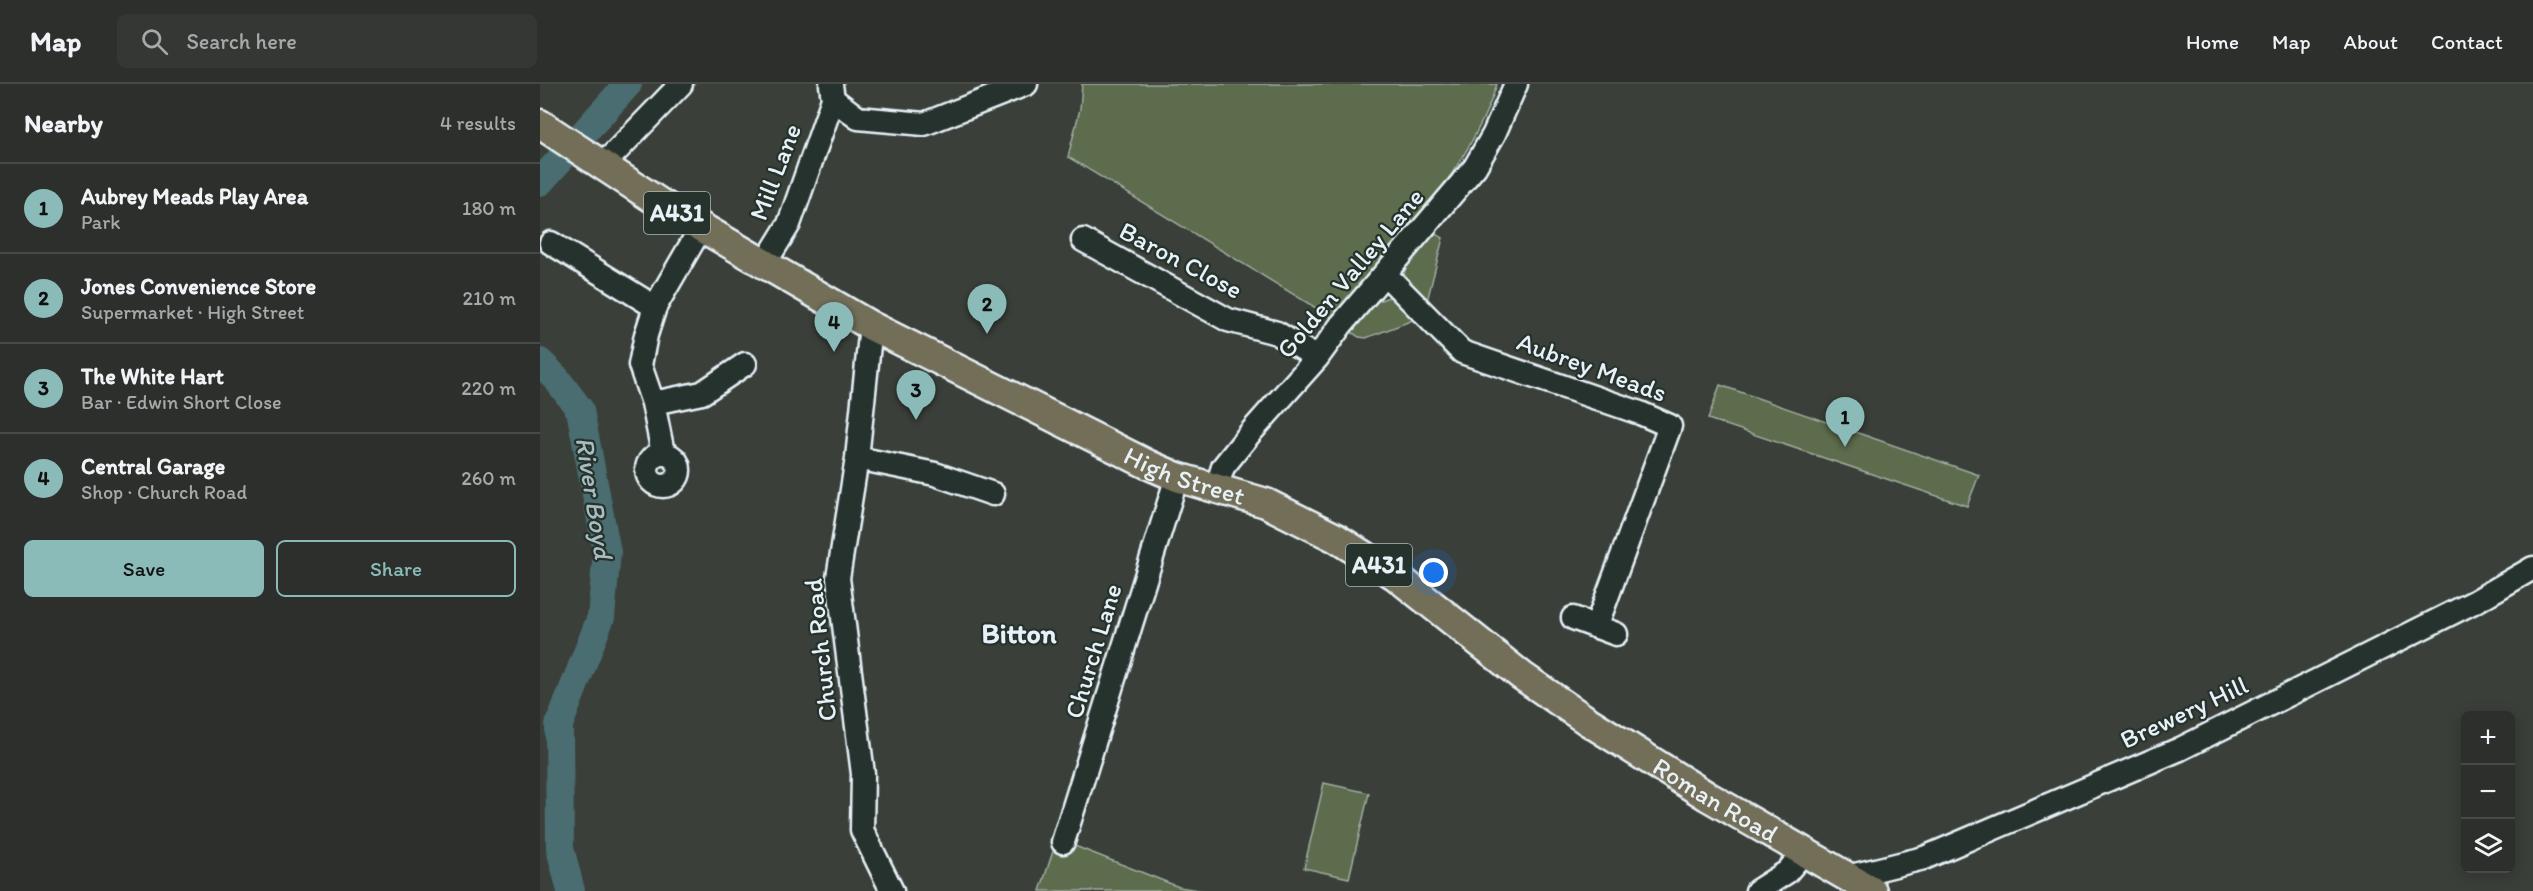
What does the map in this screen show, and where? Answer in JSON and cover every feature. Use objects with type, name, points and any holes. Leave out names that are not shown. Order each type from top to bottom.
[{"type":"main road","name":"A431","points":[[546,128],[597,163],[765,263]]},
{"type":"main road","name":"High Street","points":[[765,263],[871,326],[1080,431],[1178,477],[1266,504],[1336,538],[1396,576],[1522,676],[1586,720]]},
{"type":"main road","name":"Roman Road","points":[[1586,720],[1707,796],[1847,877]]},
{"type":"main road","name":"A431","points":[[1847,877],[1872,891]]},
{"type":"street","points":[[597,163],[681,84]]},
{"type":"street","name":"Mill Lane","points":[[765,263],[789,224],[832,91],[858,118],[924,124],[1026,84]]},
{"type":"street","name":"Golden Valley Lane","points":[[1216,489],[1223,467],[1251,432],[1317,358],[1341,325],[1475,168],[1494,134],[1516,84]]},
{"type":"street","points":[[663,453],[653,403],[640,365],[646,335],[655,308],[702,226]]},
{"type":"street","name":"Baron Close","points":[[1083,240],[1228,320],[1277,333],[1317,358]]},
{"type":"street","points":[[551,243],[655,308]]},
{"type":"street","name":"Aubrey Meads","points":[[1386,275],[1462,352],[1640,413],[1670,426],[1606,631],[1573,618]]},
{"type":"street","name":"Church Road","points":[[871,326],[857,458],[838,578],[863,774],[862,830],[892,891]]},
{"type":"street","points":[[653,403],[702,393],[745,364]]},
{"type":"street","points":[[857,458],[935,474],[993,494]]},
{"type":"street","name":"Church Lane","points":[[1062,842],[1178,477]]},
{"type":"street","name":"Brewery Hill","points":[[1847,877],[1924,858],[2180,748],[2465,606],[2533,568]]},
{"type":"street","points":[[1757,891],[1788,872],[1804,852]]},
{"type":"green space","points":[[1082,84],[1497,84],[1484,117],[1448,179],[1427,209],[1334,319],[1068,157],[1080,109]]},
{"type":"green space","points":[[1434,233],[1443,238],[1427,301],[1467,340],[1465,345],[1403,280],[1406,265]]},
{"type":"green space","points":[[1389,297],[1397,300],[1434,338],[1413,320],[1366,338],[1359,337],[1350,331],[1378,301]]},
{"type":"green space","points":[[1720,385],[1979,475],[1967,506],[1708,419]]},
{"type":"green space","points":[[1324,783],[1369,793],[1349,878],[1304,868]]},
{"type":"green space","points":[[1057,839],[1179,887],[1205,891],[1040,891]]},
{"type":"waterway","name":"River Boyd","points":[[540,182],[628,84]]},
{"type":"waterway","name":"River Boyd","points":[[540,362],[556,378],[580,410],[607,552],[601,617],[559,725],[560,848],[571,891]]},
{"type":"place","name":"Jones Convenience Store","points":[[987,334]]},
{"type":"place","name":"Central Garage","points":[[834,352]]},
{"type":"place","name":"The White Hart","points":[[916,420]]},
{"type":"place","name":"Aubrey Meads Play Area","points":[[1845,447]]},
{"type":"district","name":"Bitton","points":[[1019,633]]}]
